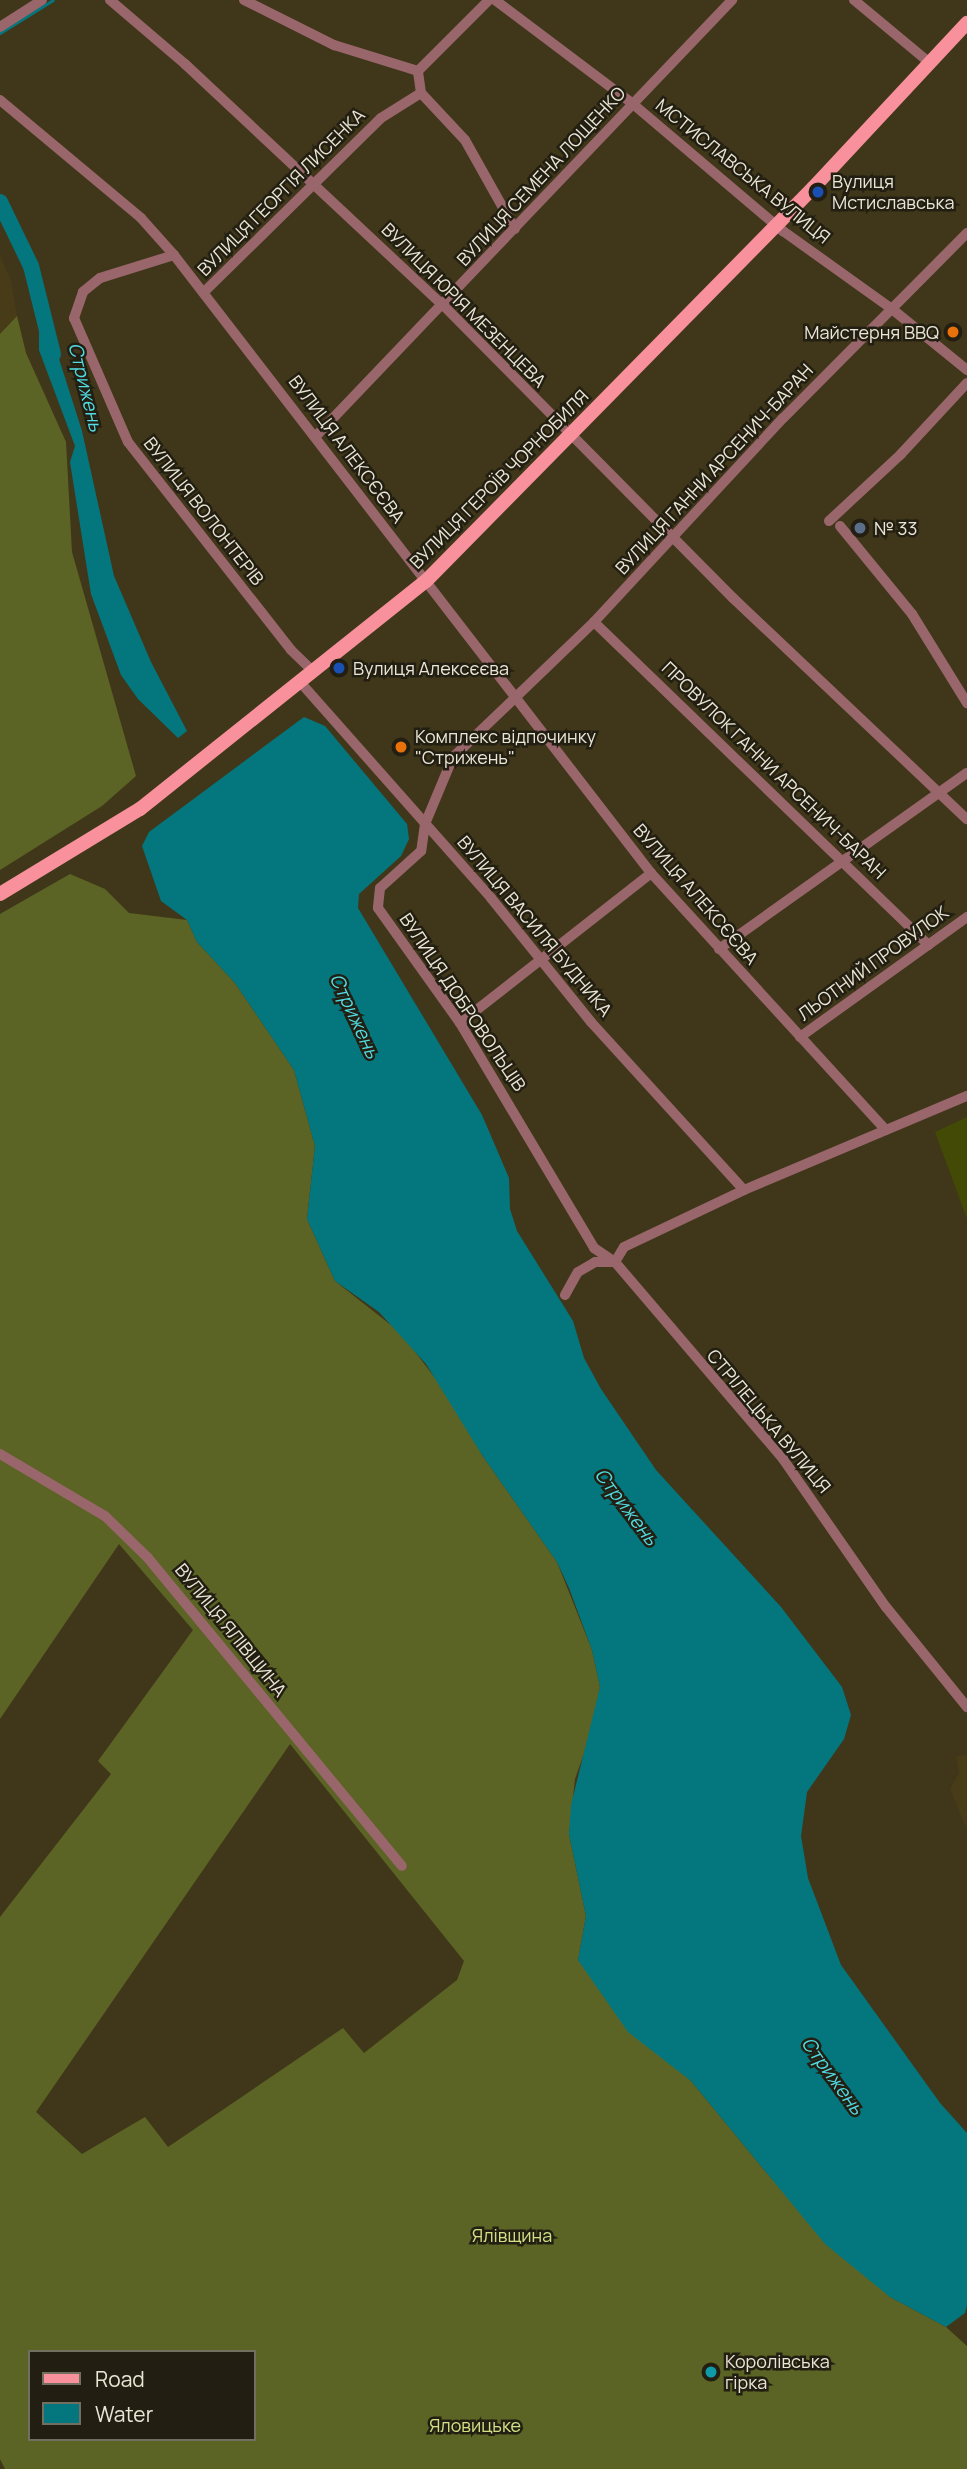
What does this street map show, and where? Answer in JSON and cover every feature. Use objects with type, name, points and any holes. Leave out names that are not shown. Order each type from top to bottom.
[{"type":"main road","name":"ВУЛИЦЯ ГЕРОЇВ ЧОРНОБИЛЯ","points":[[0,894],[140,809],[426,581],[776,225],[967,23]]},
{"type":"street","points":[[0,27],[41,0]]},
{"type":"street","name":"ВУЛИЦЯ ЮРІЯ МЕЗЕНЦЕВА","points":[[110,0],[315,184],[444,306],[674,538],[967,819]]},
{"type":"street","points":[[244,0],[334,45],[418,71]]},
{"type":"street","points":[[418,71],[489,0]]},
{"type":"street","name":"МСТИСЛАВСЬКА ВУЛИЦЯ","points":[[495,0],[633,104],[776,225],[892,309],[967,370]]},
{"type":"street","name":"ВУЛИЦЯ СЕМЕНА ЛОЩЕНКО","points":[[316,436],[444,306],[732,0]]},
{"type":"street","points":[[854,0],[930,63]]},
{"type":"street","points":[[418,71],[421,93],[465,140],[515,229]]},
{"type":"street","name":"ВУЛИЦЯ ГЕОРГІЯ ЛИСЕНКА","points":[[204,292],[381,118],[421,93]]},
{"type":"street","name":"ВУЛИЦЯ АЛЕКСЄЄВА","points":[[0,100],[141,218],[174,255],[651,873],[886,1130]]},
{"type":"street","name":"ВУЛИЦЯ ГАННИ АРСЕНИЧ-БАРАН","points":[[516,700],[674,538],[783,418],[967,233]]},
{"type":"street","name":"ВУЛИЦЯ ВОЛОНТЕРІВ","points":[[174,255],[100,278],[83,292],[74,318],[128,442],[291,650],[314,672]]},
{"type":"street","points":[[967,383],[835,523],[912,614],[967,703]]},
{"type":"street","name":"ПРОВУЛОК ГАННИ АРСЕНИЧ-БАРАН","points":[[594,622],[844,860],[929,945]]},
{"type":"street","name":"ВУЛИЦЯ ВАСИЛЯ БУДНИКА","points":[[301,683],[542,960],[582,1012],[744,1190]]},
{"type":"street","name":"ВУЛИЦЯ ДОБРОВОЛЬЦІВ","points":[[516,700],[453,757],[425,824],[421,851],[380,887],[378,908],[460,1023],[594,1248],[615,1262]]},
{"type":"street","points":[[719,949],[967,773]]},
{"type":"street","points":[[460,1023],[651,873]]},
{"type":"street","name":"ЛЬОТНИЙ ПРОВУЛОК","points":[[800,1037],[967,917]]},
{"type":"street","points":[[565,1295],[578,1272],[595,1262],[615,1262],[624,1247],[744,1190],[967,1096]]},
{"type":"street","name":"СТРІЛЕЦЬКА ВУЛИЦЯ","points":[[615,1262],[726,1398],[783,1459],[886,1607],[967,1707]]},
{"type":"street","name":"ВУЛИЦЯ ЯЛІВЩИНА","points":[[0,1454],[105,1516],[129,1538],[402,1866]]},
{"type":"shaded area","points":[[0,256],[11,280],[17,316],[0,334]]},
{"type":"shaded area","points":[[967,1755],[967,1830],[950,1789],[959,1773],[956,1756]]},
{"type":"green space","points":[[17,316],[26,353],[66,442],[72,552],[136,776],[102,806],[0,870],[0,334]]},
{"type":"green space","name":"Ялівщина","points":[[70,874],[105,889],[129,913],[187,920],[197,942],[235,983],[294,1070],[315,1146],[307,1219],[335,1281],[401,1333],[453,1402],[482,1455],[557,1562],[592,1650],[600,1687],[593,1728],[575,1779],[569,1834],[586,1916],[578,1960],[691,2081],[770,2177],[867,2276],[890,2297],[946,2327],[967,2346],[967,2469],[5,2469],[0,2459],[0,1917],[111,1774],[98,1761],[193,1630],[119,1544],[0,1719],[0,914]],"holes":[[[290,1744],[464,1961],[457,1980],[364,2053],[343,2028],[168,2147],[145,2117],[82,2154],[36,2112]]]},
{"type":"green space","points":[[967,1117],[967,1219],[935,1132]]},
{"type":"water","points":[[39,327],[53,340],[82,431],[114,576],[151,662],[187,731],[178,738],[138,699],[121,675],[91,594],[70,462],[75,446],[39,350]]},
{"type":"water","points":[[304,717],[325,726],[407,824],[409,839],[401,856],[359,894],[358,908],[482,1115],[509,1178],[510,1209],[517,1231],[573,1321],[584,1358],[601,1389],[656,1470],[781,1607],[842,1687],[851,1715],[844,1739],[807,1792],[801,1836],[808,1878],[841,1965],[940,2103],[967,2133],[967,2305],[965,2313],[946,2327],[890,2297],[825,2244],[691,2081],[628,2032],[578,1960],[586,1916],[569,1834],[571,1805],[600,1687],[592,1650],[569,1588],[557,1562],[482,1455],[426,1364],[379,1312],[335,1281],[307,1219],[315,1146],[294,1070],[235,983],[197,942],[187,920],[161,901],[142,846],[149,832]]},
{"type":"waterway","points":[[0,33],[53,0]]},
{"type":"waterway","name":"Стрижень","points":[[0,202],[31,266],[53,354]]},
{"type":"place","name":"Вулиця Мстиславська","points":[[818,192]]},
{"type":"place","name":"Майстерня BBQ","points":[[953,332]]},
{"type":"place","name":"№ 33","points":[[860,528]]},
{"type":"place","name":"Вулиця Алексєєва","points":[[339,668]]},
{"type":"place","name":"Комплекс відпочинку \"Стрижень\"","points":[[401,747]]},
{"type":"place","name":"Королівська гірка","points":[[711,2372]]},
{"type":"park label","name":"Яловицьке","points":[[475,2425]]}]
